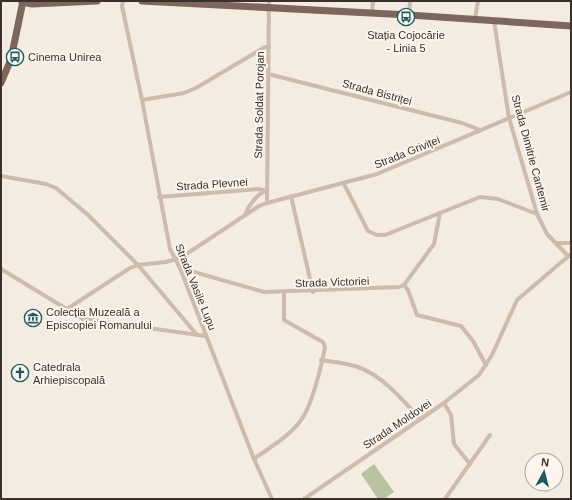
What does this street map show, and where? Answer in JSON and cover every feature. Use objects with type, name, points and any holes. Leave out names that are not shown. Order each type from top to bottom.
[{"type":"main road","points":[[1,83],[11,58],[22,2],[32,4],[97,1]]},
{"type":"main road","points":[[142,1],[269,4],[372,13],[571,26]]},
{"type":"street","name":"Strada Vasile Lupu","points":[[123,1],[122,6],[142,100],[159,197],[170,249],[180,268],[254,459],[272,499]]},
{"type":"street","points":[[372,13],[373,1]]},
{"type":"street","points":[[408,15],[410,1]]},
{"type":"street","points":[[474,20],[478,1]]},
{"type":"street","name":"Strada Soldat Porojan","points":[[267,203],[269,4]]},
{"type":"street","name":"Strada Dimitrie Cantemir","points":[[494,21],[509,118],[537,214],[543,228],[569,255]]},
{"type":"street","points":[[142,100],[184,93],[196,88],[265,47],[268,48]]},
{"type":"street","name":"Strada Bistriței","points":[[268,74],[462,123],[480,130]]},
{"type":"street","name":"Strada Griviței","points":[[67,309],[130,268],[138,265],[175,260],[245,215],[267,203],[290,196],[344,184],[401,165],[571,92]]},
{"type":"street","points":[[1,176],[28,180],[56,188],[87,214],[138,265],[197,335]]},
{"type":"street","points":[[344,184],[368,231],[373,234],[385,235],[486,196],[537,214]]},
{"type":"street","name":"Strada Plevnei","points":[[159,197],[258,189],[266,191]]},
{"type":"street","name":"Strada Griviței","points":[[245,215],[260,193],[266,191]]},
{"type":"street","points":[[290,196],[313,292]]},
{"type":"street","points":[[440,213],[434,244],[404,285],[408,290],[417,315],[461,326],[473,341],[486,365]]},
{"type":"street","points":[[556,243],[571,243]]},
{"type":"street","name":"Strada Moldovei","points":[[304,499],[444,403],[479,375],[492,355],[516,300],[569,255]]},
{"type":"street","points":[[1,268],[83,319],[206,336]]},
{"type":"street","name":"Strada Victoriei","points":[[180,268],[252,290],[313,292],[389,289],[404,285]]},
{"type":"street","points":[[254,459],[277,442],[303,418],[309,404],[325,347],[323,342],[284,320],[284,292]]},
{"type":"street","points":[[321,360],[352,365],[366,370],[390,388],[420,419]]},
{"type":"street","points":[[444,403],[451,415],[454,444],[470,464]]},
{"type":"street","points":[[445,499],[490,435]]},
{"type":"green space","points":[[374,464],[394,492],[384,499],[378,499],[361,474]]},
{"type":"place","name":"Stația Cojocărie - Linia 5","points":[[406,17]]},
{"type":"place","name":"Cinema Unirea","points":[[15,57]]},
{"type":"place","name":"Colecția Muzeală a Episcopiei Romanului","points":[[33,318]]},
{"type":"place","name":"Catedrala Arhiepiscopală","points":[[20,373]]}]
